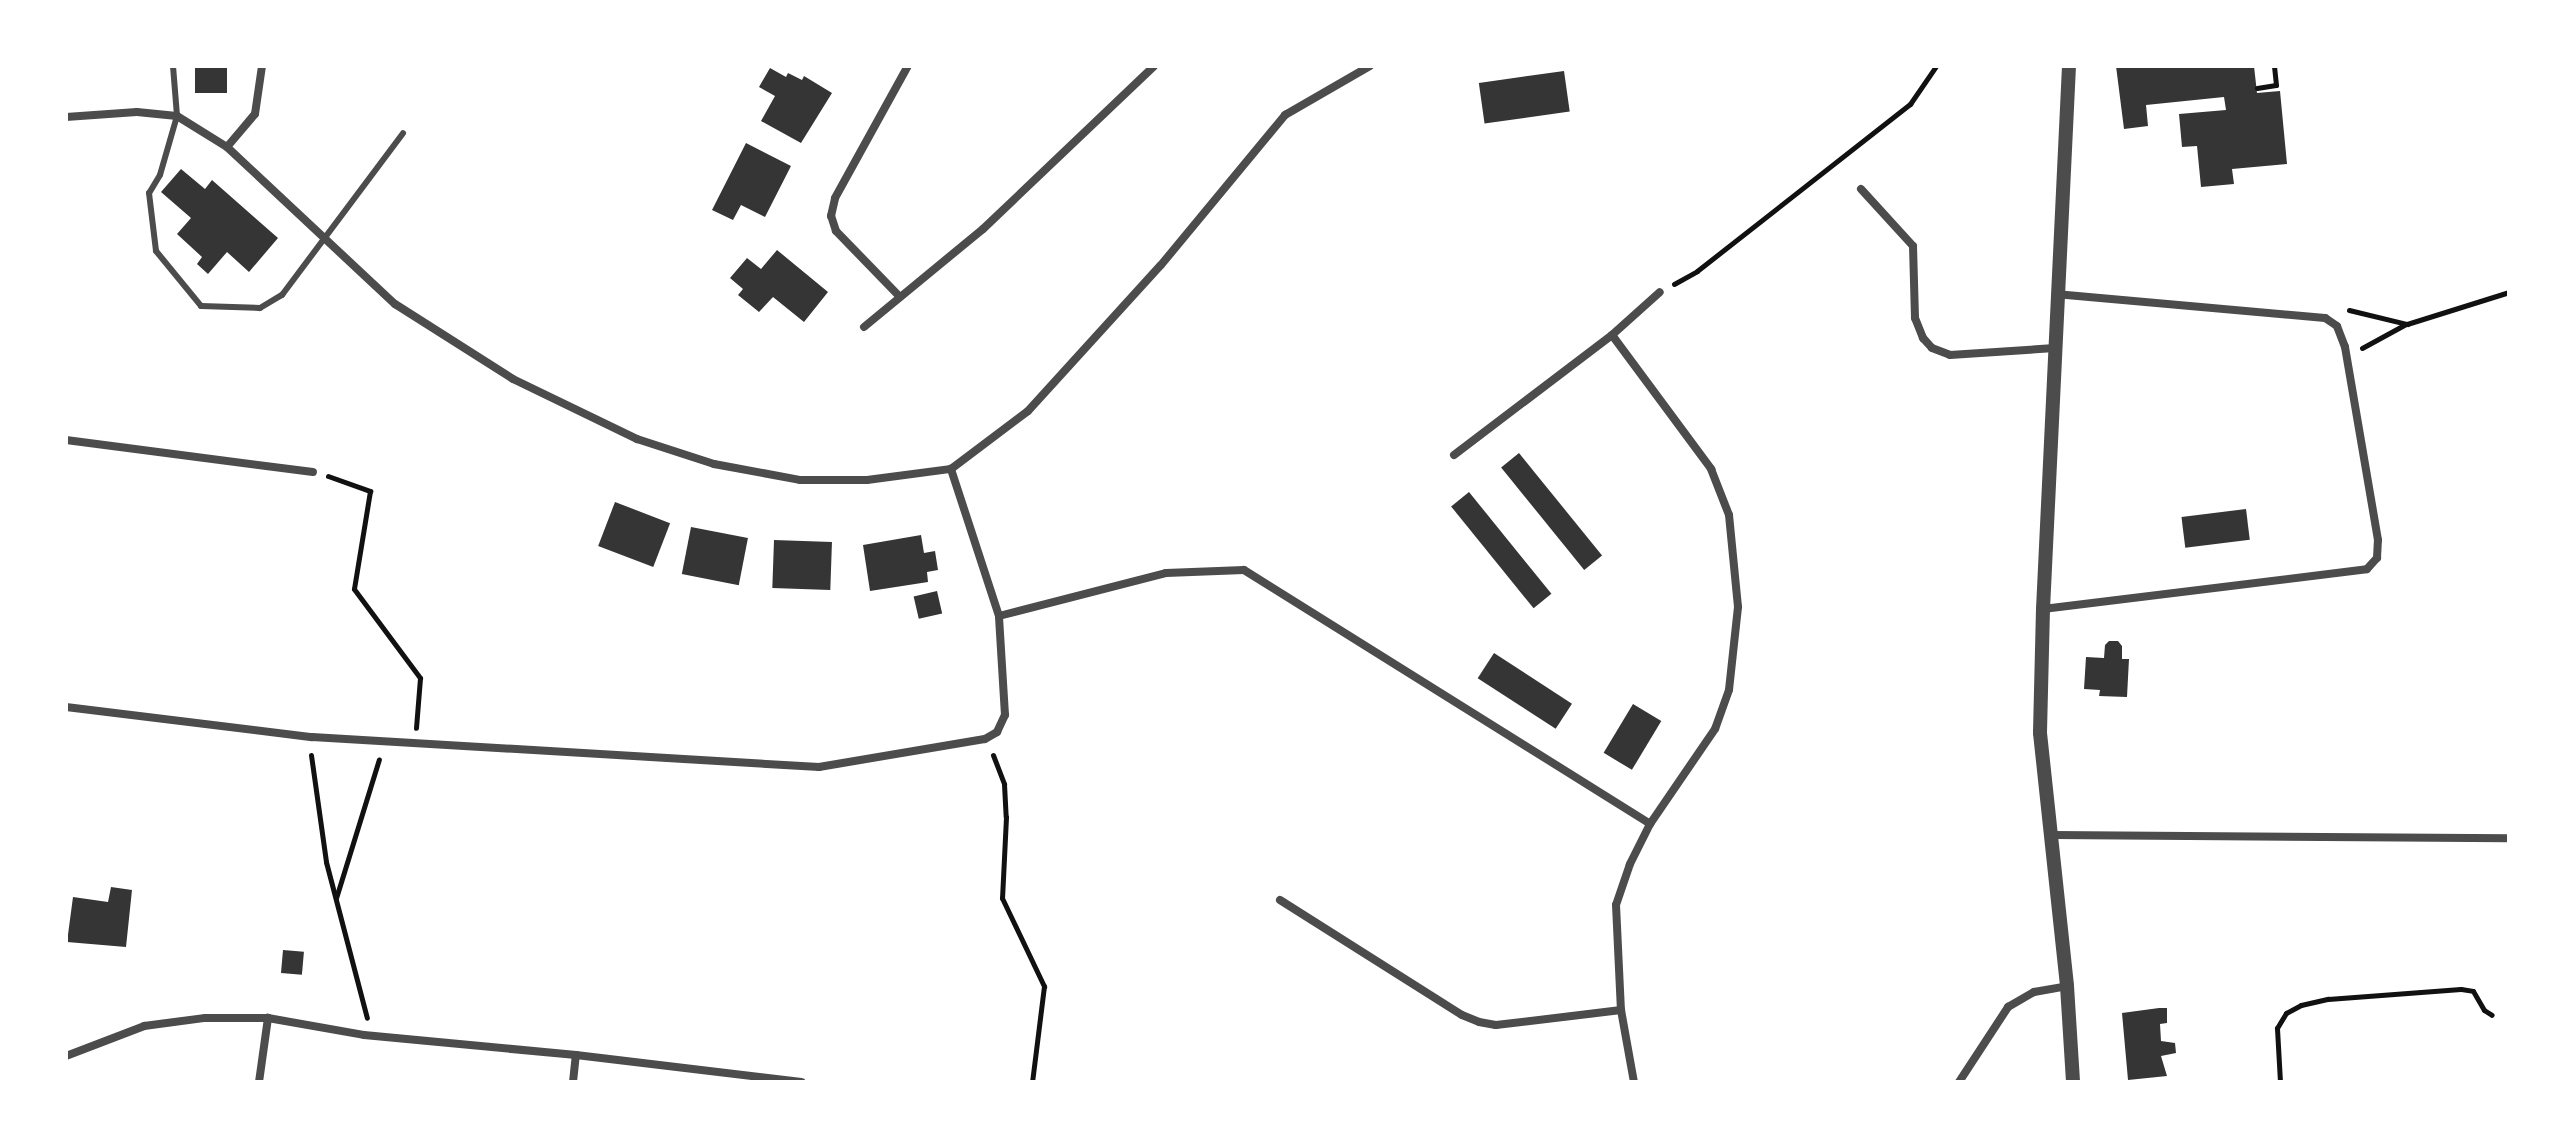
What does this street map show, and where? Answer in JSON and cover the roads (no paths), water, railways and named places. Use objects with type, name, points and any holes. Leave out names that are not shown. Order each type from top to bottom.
[{"type":"street","points":[[227,147],[255,114],[262,66]]},
{"type":"street","points":[[900,297],[836,231],[831,216],[835,198],[908,66]]},
{"type":"street","points":[[864,327],[983,229],[1154,66]]},
{"type":"street","points":[[66,117],[137,112],[177,116],[227,147],[395,304],[513,379],[637,439],[714,464],[800,480],[867,480],[951,469],[1028,411],[1161,265],[1285,115],[1370,66]]},
{"type":"street","points":[[2069,66],[2040,733],[2053,835],[2073,1082]]},
{"type":"street","points":[[1861,189],[1913,246],[1915,318],[1923,338],[1932,348],[1950,355],[2055,348]]},
{"type":"street","points":[[1454,455],[1612,335],[1660,292]]},
{"type":"street","points":[[2043,609],[2367,569],[2377,558],[2378,540],[2343,336],[2331,322],[2325,318],[2058,294]]},
{"type":"street","points":[[1612,335],[1711,469],[1729,515],[1738,607],[1729,690],[1715,729],[1650,824],[1630,864],[1616,905],[1621,1010],[1634,1082]]},
{"type":"street","points":[[66,440],[313,472]]},
{"type":"street","points":[[66,707],[312,737],[819,767],[985,739],[997,732],[1005,715],[999,616],[951,469]]},
{"type":"street","points":[[999,616],[1166,573],[1244,570],[1650,824]]},
{"type":"street","points":[[2053,835],[2509,838]]},
{"type":"street","points":[[1280,900],[1462,1015],[1479,1022],[1496,1025],[1621,1010]]},
{"type":"street","points":[[1959,1082],[2008,1007],[2034,992],[2067,986]]},
{"type":"street","points":[[66,1056],[144,1026],[205,1018],[268,1018],[364,1035],[576,1055],[801,1082]]},
{"type":"street","points":[[259,1082],[268,1018]]},
{"type":"street","points":[[573,1082],[576,1055]]},
{"type":"lane","points":[[173,66],[177,116],[160,175],[149,193],[156,251],[201,306],[260,308],[282,295],[403,133]]}]
